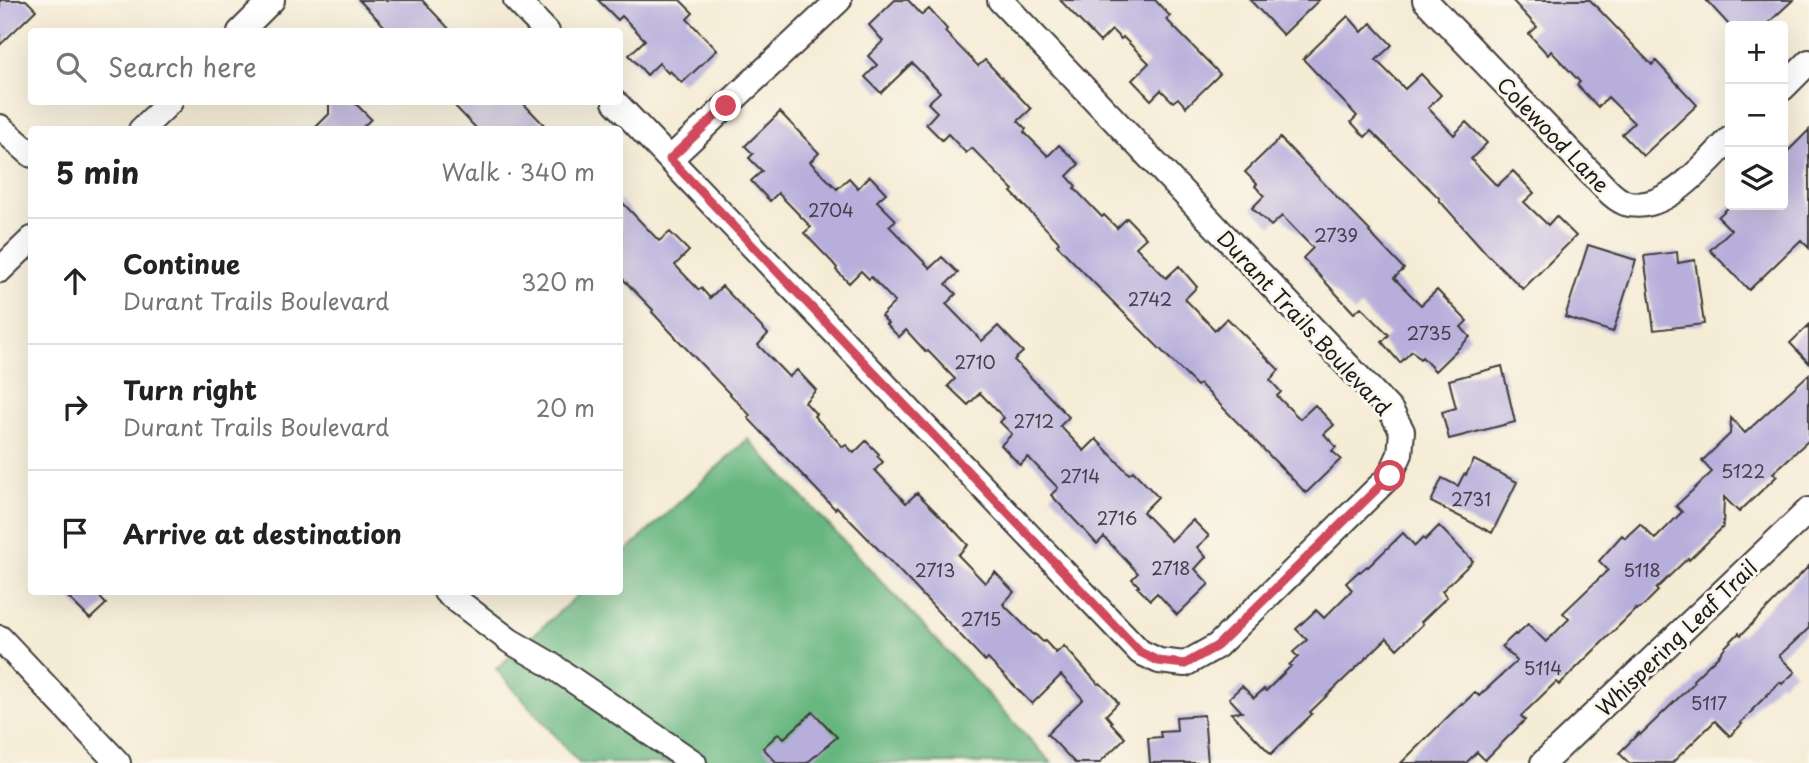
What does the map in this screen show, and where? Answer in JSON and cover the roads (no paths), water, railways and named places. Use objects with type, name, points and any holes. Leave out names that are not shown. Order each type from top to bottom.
[{"type":"street","points":[[244,28],[272,0]]},
{"type":"street","points":[[516,0],[543,28]]},
{"type":"street","points":[[670,159],[839,0]]},
{"type":"street","name":"Durant Trails Boulevard","points":[[618,105],[1140,652],[1158,661],[1185,664],[1217,646],[1390,476],[1400,454],[1402,431],[1391,411],[1000,0]]},
{"type":"street","name":"Colewood Lane","points":[[1425,0],[1621,202],[1635,205],[1663,198],[1682,187],[1725,144]]},
{"type":"street","points":[[1787,84],[1809,62]]},
{"type":"street","points":[[145,126],[167,105]]},
{"type":"street","points":[[0,127],[28,152]]},
{"type":"street","points":[[0,270],[28,243]]},
{"type":"street","name":"Whispering Leaf Trail","points":[[1543,763],[1809,510]]},
{"type":"street","points":[[450,595],[510,641],[548,663],[694,763]]},
{"type":"street","points":[[0,638],[118,763]]}]
